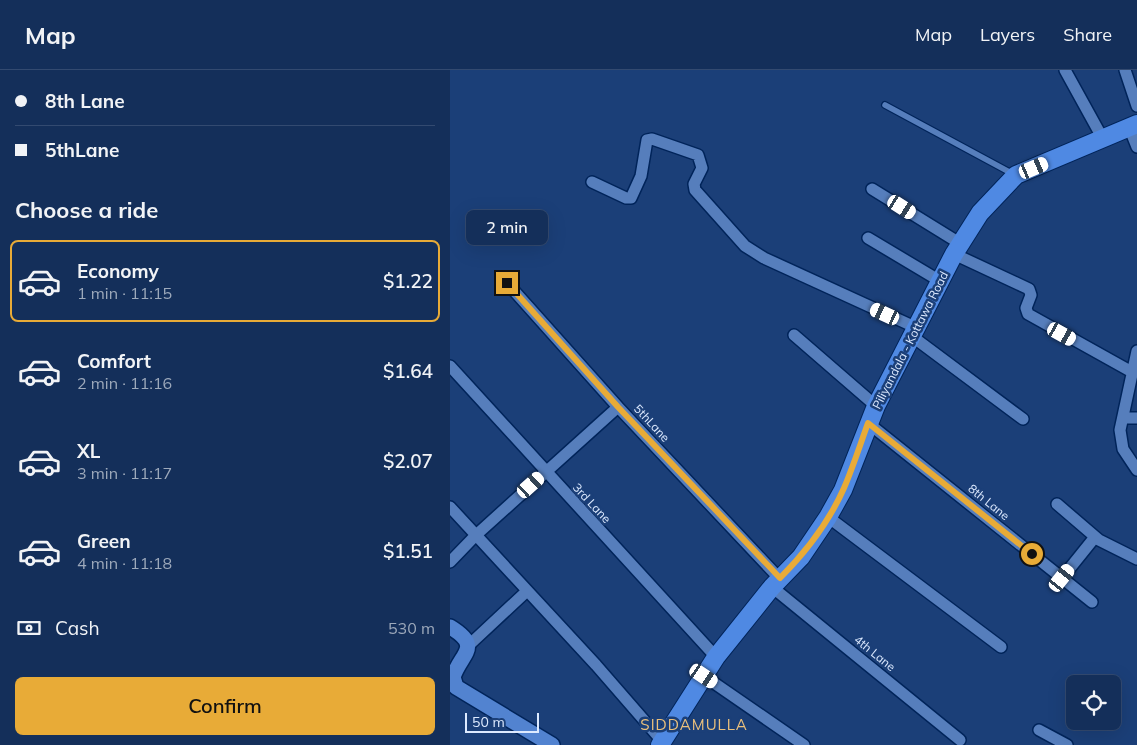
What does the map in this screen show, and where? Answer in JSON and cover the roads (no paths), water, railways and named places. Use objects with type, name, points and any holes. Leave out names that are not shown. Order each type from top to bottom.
[{"type":"main road","name":"Piliyandala - Kottawa Road","points":[[662,743],[716,658],[776,583],[801,557],[828,517],[843,490],[876,406],[940,281],[980,213],[1016,176],[1133,125]]},
{"type":"street","points":[[1065,70],[1103,139]]},
{"type":"street","points":[[1125,70],[1137,106]]},
{"type":"street","points":[[1133,125],[1137,147]]},
{"type":"street","points":[[592,182],[626,198],[631,198],[640,176],[647,140],[652,139],[691,151],[698,155],[702,168],[694,184],[695,190],[745,246],[764,258],[915,332],[1023,419]]},
{"type":"street","points":[[872,189],[958,249],[1029,289],[1031,295],[1026,308],[1028,314],[1132,372]]},
{"type":"street","points":[[868,238],[940,281]]},
{"type":"street","name":"5thLane","points":[[507,283],[776,583]]},
{"type":"street","points":[[794,335],[876,406]]},
{"type":"street","points":[[1137,351],[1120,430],[1123,448],[1137,470]]},
{"type":"street","name":"3rd Lane","points":[[450,366],[716,658]]},
{"type":"street","points":[[450,562],[475,536],[618,407]]},
{"type":"street","points":[[1123,418],[1137,418]]},
{"type":"street","name":"8th Lane","points":[[868,423],[1092,602]]},
{"type":"street","points":[[1057,504],[1095,537],[1137,559]]},
{"type":"street","points":[[450,508],[527,591],[662,743]]},
{"type":"street","points":[[828,517],[1001,647]]},
{"type":"street","points":[[1062,578],[1095,537]]},
{"type":"street","name":"4th Lane","points":[[776,583],[960,740]]},
{"type":"street","points":[[527,591],[468,646],[464,659],[454,673],[452,684],[460,691],[541,736],[552,745]]},
{"type":"street","points":[[450,628],[465,638],[468,646]]},
{"type":"street","points":[[704,676],[804,745]]},
{"type":"street","points":[[1039,730],[1067,745]]},
{"type":"lane","points":[[885,105],[1016,176]]},
{"type":"district","name":"SIDDAMULLA","points":[[694,724]]}]
